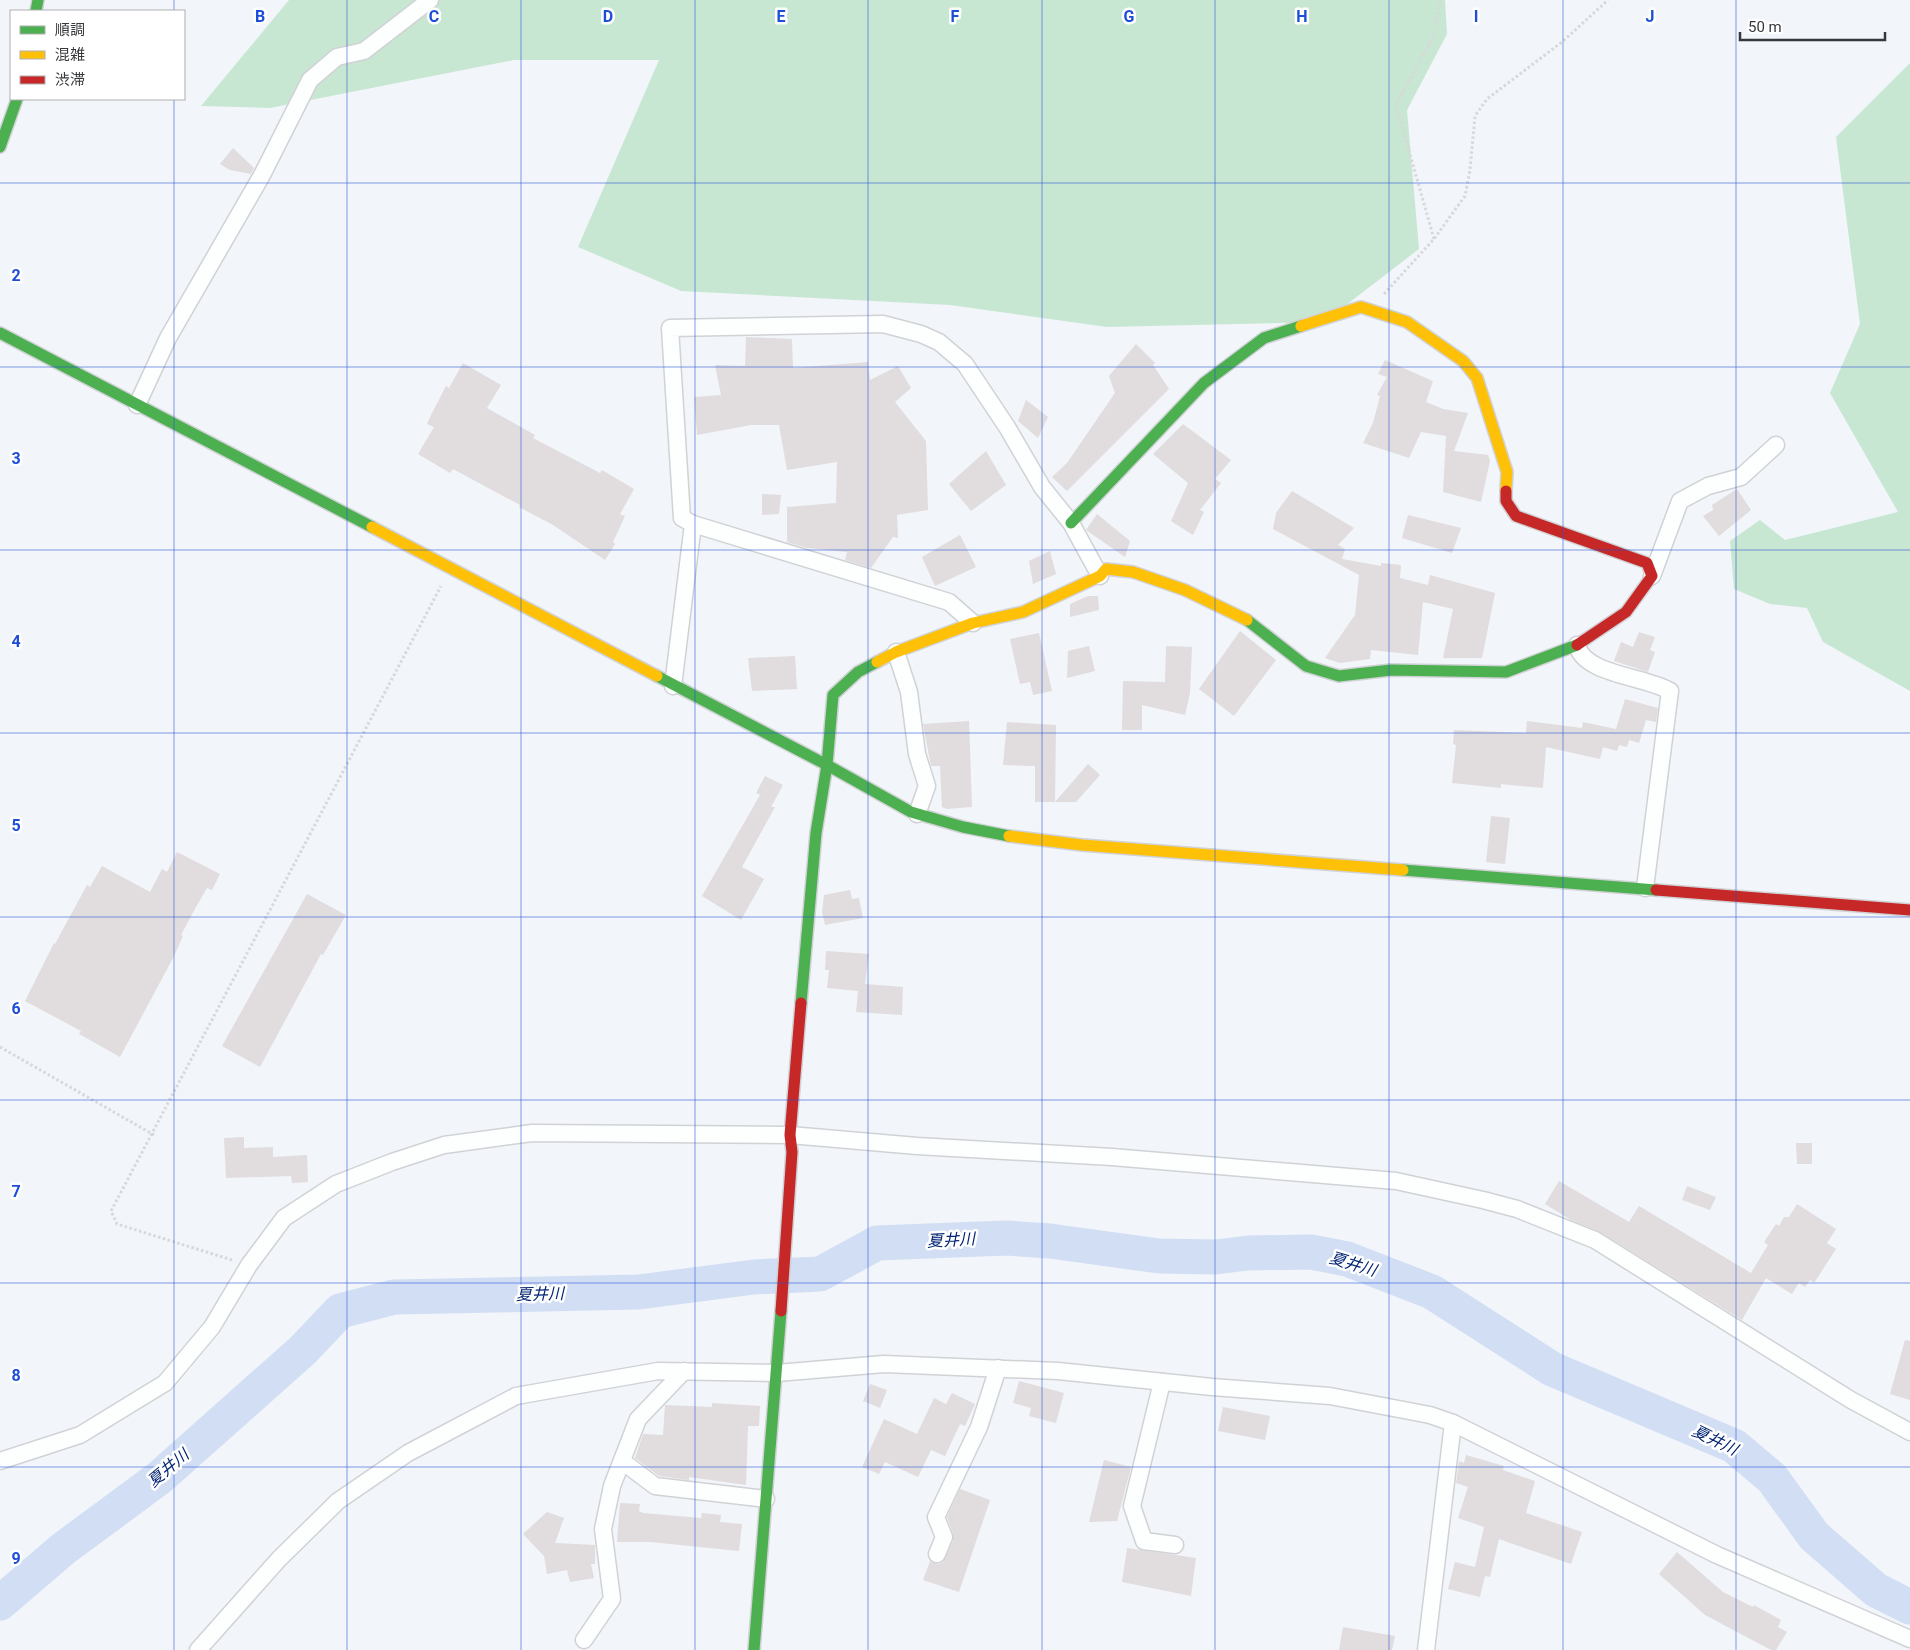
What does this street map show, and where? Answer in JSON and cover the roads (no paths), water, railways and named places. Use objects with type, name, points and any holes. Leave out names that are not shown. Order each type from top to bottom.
[{"type":"street","points":[[137,405],[168,338],[267,166],[310,80],[336,57],[364,51],[430,0]]},
{"type":"street","points":[[0,147],[16,100]]},
{"type":"street","points":[[1071,523],[1133,456],[1204,384],[1264,338],[1361,307],[1407,322],[1463,361],[1477,378],[1507,472],[1506,501],[1516,516],[1647,563],[1652,576]]},
{"type":"street","points":[[973,623],[949,602],[693,524],[682,518],[670,328],[883,324],[920,334],[939,342],[965,364],[1007,427],[1042,488],[1071,523],[1100,576]]},
{"type":"street","points":[[0,333],[450,570],[827,765],[917,814],[963,827],[1021,838],[1910,910]]},
{"type":"street","points":[[754,1650],[777,1373],[792,1152],[790,1135],[816,833],[827,765],[833,695],[858,672],[896,652],[973,623],[1023,612],[1100,576],[1106,569],[1133,572],[1185,590],[1244,618],[1306,666],[1339,676],[1391,670],[1506,672],[1577,645],[1626,612],[1652,576],[1680,501],[1708,486],[1741,477],[1776,445]]},
{"type":"street","points":[[673,686],[693,524]]},
{"type":"street","points":[[1577,645],[1579,654],[1594,666],[1659,685],[1670,691],[1645,888]]},
{"type":"street","points":[[896,652],[909,692],[917,754],[927,786],[917,814]]},
{"type":"street","points":[[0,1461],[80,1435],[165,1383],[212,1327],[249,1265],[284,1218],[336,1184],[392,1162],[444,1145],[532,1132],[790,1135],[1396,1181],[1517,1209],[1594,1240],[1851,1400],[1910,1432]]},
{"type":"street","points":[[198,1650],[279,1559],[338,1501],[408,1453],[516,1396],[658,1371],[777,1373],[884,1364],[1058,1371],[1330,1396],[1430,1415],[1453,1423],[1717,1555],[1910,1639]]},
{"type":"street","points":[[937,1554],[944,1537],[936,1517],[979,1427],[998,1368]]},
{"type":"street","points":[[584,1640],[612,1599],[603,1529],[612,1486],[638,1419],[684,1371]]},
{"type":"street","points":[[1162,1382],[1132,1506],[1144,1541],[1175,1545]]},
{"type":"street","points":[[1426,1650],[1453,1423]]},
{"type":"street","points":[[622,1461],[655,1486],[766,1499]]},
{"type":"waterway","name":"夏井川","points":[[0,1603],[63,1549],[159,1478],[303,1350],[340,1311],[394,1297],[639,1292],[754,1277],[820,1274],[877,1243],[1006,1238],[1050,1241],[1159,1256],[1215,1257],[1248,1253],[1311,1252],[1347,1259],[1432,1292],[1552,1369],[1734,1446],[1772,1478],[1814,1536],[1876,1590],[1910,1607]]}]
